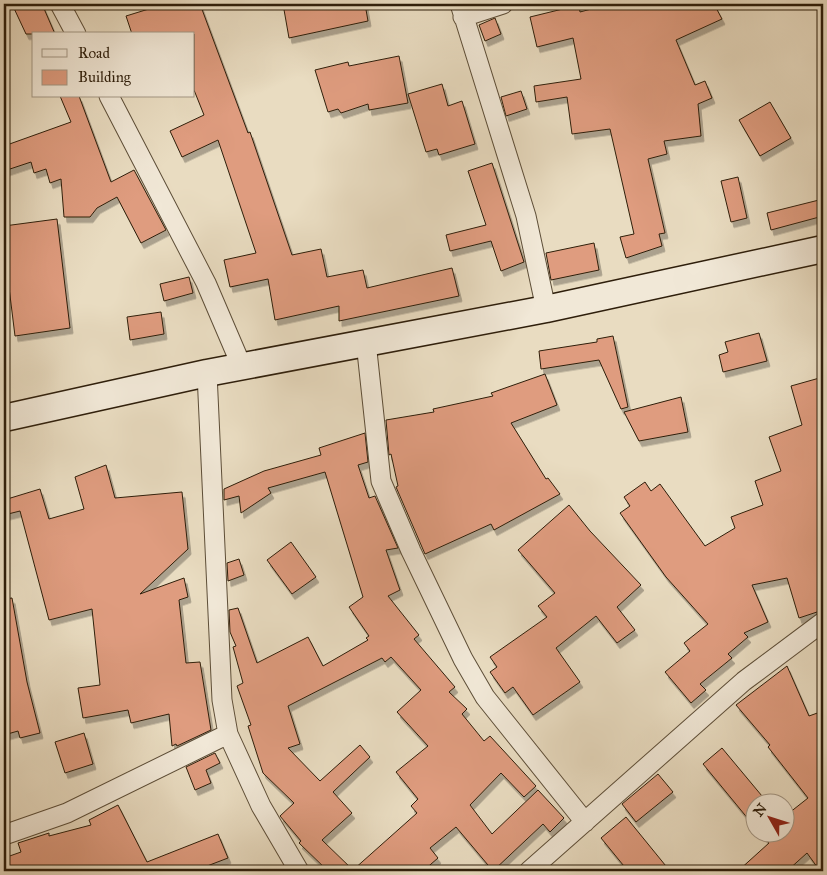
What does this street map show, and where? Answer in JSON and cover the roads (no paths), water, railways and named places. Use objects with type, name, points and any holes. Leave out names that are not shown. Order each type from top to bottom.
[{"type":"street","points":[[60,4],[75,32]]},
{"type":"street","points":[[503,4],[461,10],[526,216],[546,309]]},
{"type":"street","points":[[110,98],[206,283],[242,367]]},
{"type":"street","points":[[4,418],[366,342],[546,309],[823,249]]},
{"type":"street","points":[[366,342],[381,481],[411,551],[463,659],[485,697],[585,822]]},
{"type":"street","points":[[207,374],[222,700],[228,734],[261,806],[299,871]]},
{"type":"street","points":[[529,871],[744,681],[823,622]]},
{"type":"street","points":[[4,835],[67,814],[228,734]]}]
